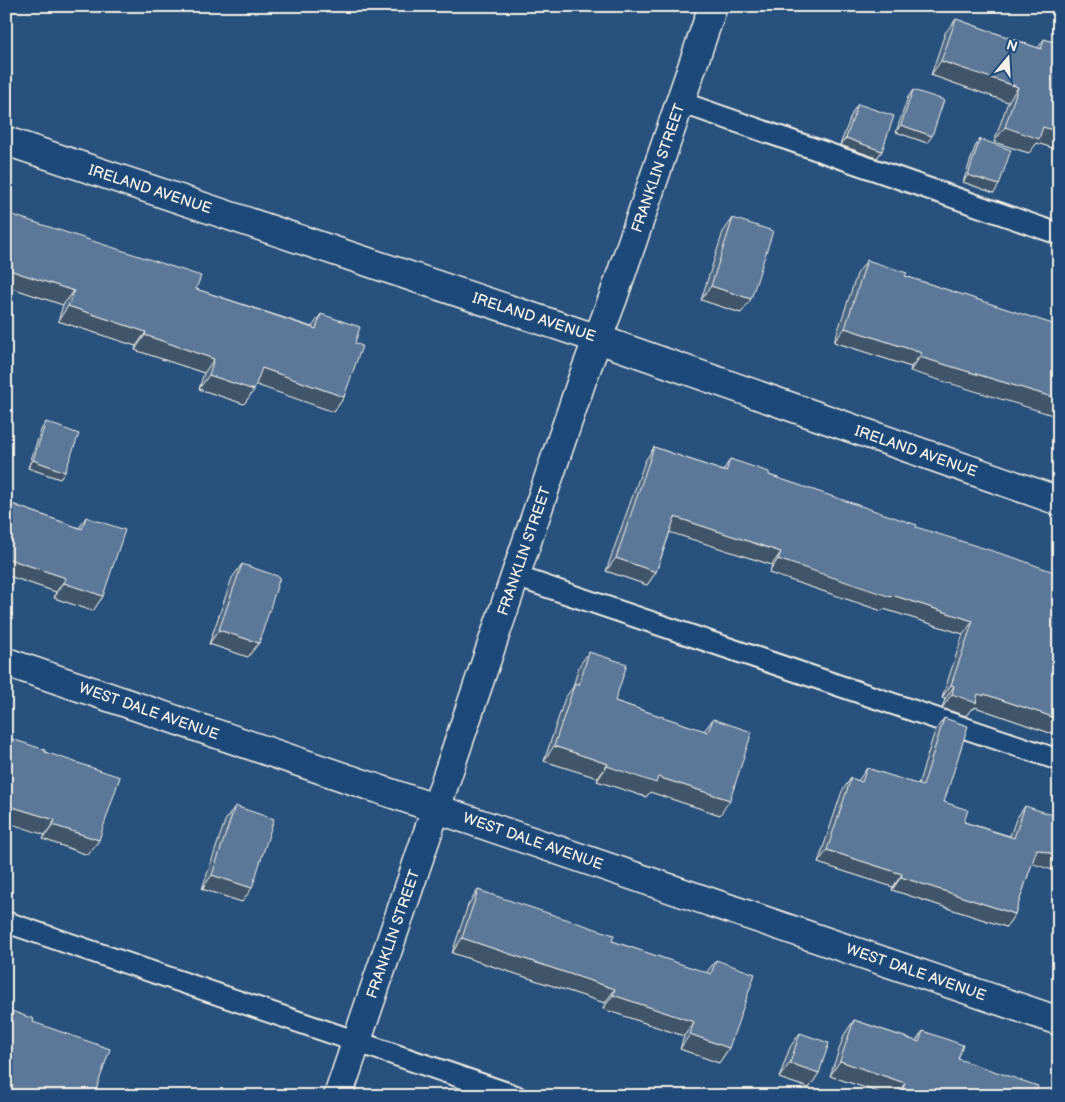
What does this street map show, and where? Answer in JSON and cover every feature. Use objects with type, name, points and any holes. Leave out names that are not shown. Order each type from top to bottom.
[{"type":"street","name":"FRANKLIN STREET","points":[[338,1096],[582,380],[598,339],[713,6]]},
{"type":"street","name":"IRELAND AVENUE","points":[[6,141],[598,339],[1059,501]]},
{"type":"street","name":"WEST DALE AVENUE","points":[[6,662],[1059,1021]]},
{"type":"lane","points":[[680,102],[1059,234]]},
{"type":"lane","points":[[515,576],[1059,760]]},
{"type":"lane","points":[[6,922],[516,1096]]},
{"type":"building","points":[[956,19],[1041,49],[1044,39],[1059,44],[1059,132],[1043,127],[1039,139],[1005,127],[1018,87],[941,61]]},
{"type":"building","points":[[913,90],[944,100],[932,136],[901,125]]},
{"type":"building","points":[[858,104],[894,116],[882,151],[846,138]]},
{"type":"building","points":[[980,139],[1011,150],[999,185],[968,175]]},
{"type":"building","points":[[6,213],[201,276],[196,289],[316,329],[321,314],[360,327],[355,343],[362,346],[344,397],[262,368],[254,390],[209,375],[214,359],[145,335],[146,332],[68,306],[74,291],[6,269]]},
{"type":"building","points":[[733,218],[773,231],[751,299],[711,286]]},
{"type":"building","points":[[867,260],[907,273],[905,276],[1059,326],[1059,399],[920,357],[922,353],[845,328]]},
{"type":"building","points":[[46,422],[79,434],[65,472],[33,460]]},
{"type":"building","points":[[654,447],[726,472],[730,459],[769,472],[769,475],[917,525],[916,527],[1059,574],[1059,719],[984,694],[984,696],[978,694],[976,703],[952,694],[954,686],[951,685],[973,621],[892,595],[891,597],[778,559],[781,552],[675,517],[656,572],[616,558]]},
{"type":"building","points":[[6,502],[82,529],[86,517],[125,530],[103,596],[64,583],[66,578],[6,558]]},
{"type":"building","points":[[242,564],[280,577],[259,643],[219,630]]},
{"type":"building","points":[[589,652],[627,664],[615,701],[708,732],[713,719],[752,732],[730,800],[658,777],[656,783],[554,746],[575,683],[579,685]]},
{"type":"building","points":[[944,718],[968,726],[944,802],[968,810],[964,822],[1014,838],[1025,806],[1059,817],[1059,856],[1037,849],[1015,914],[901,877],[902,874],[827,850],[851,778],[862,782],[867,768],[923,786]]},
{"type":"building","points":[[6,737],[120,777],[99,840],[53,825],[55,820],[6,805]]},
{"type":"building","points":[[235,806],[274,819],[252,888],[212,875]]},
{"type":"building","points":[[478,890],[614,935],[612,941],[711,974],[716,960],[755,974],[729,1048],[690,1034],[694,1022],[613,995],[615,989],[462,938]]},
{"type":"building","points":[[6,1009],[34,1019],[33,1022],[110,1049],[94,1096],[26,1096],[6,1089]]},
{"type":"building","points":[[854,1020],[919,1042],[923,1031],[963,1045],[958,1059],[1038,1086],[1034,1096],[900,1096],[905,1083],[840,1061]]},
{"type":"building","points":[[800,1033],[829,1043],[819,1073],[790,1063]]}]
